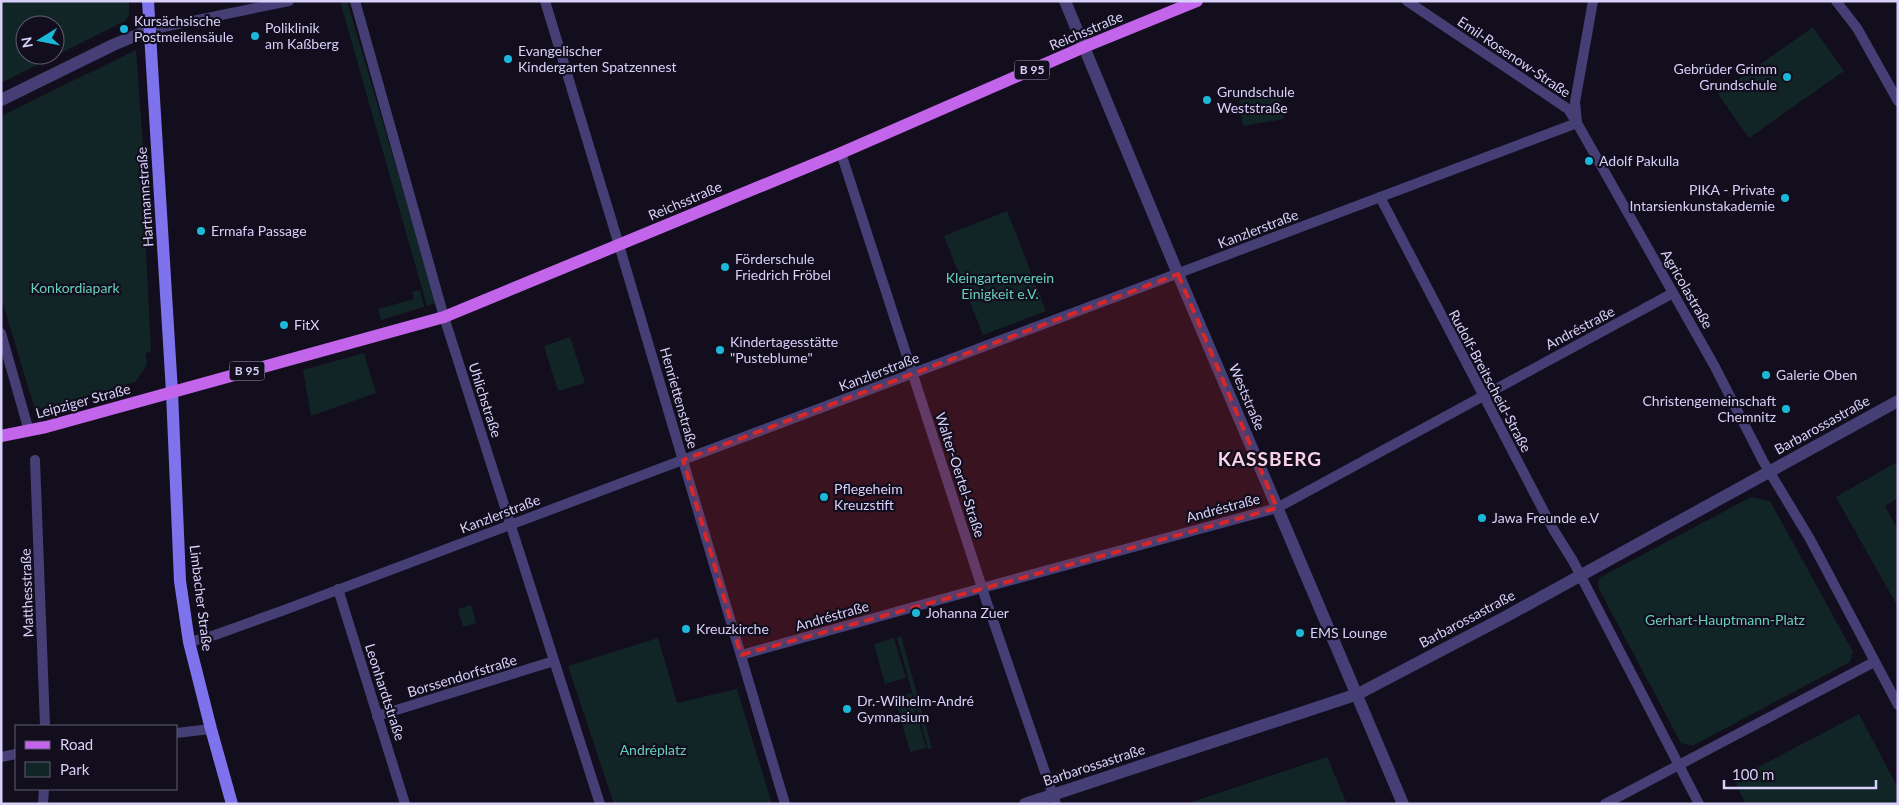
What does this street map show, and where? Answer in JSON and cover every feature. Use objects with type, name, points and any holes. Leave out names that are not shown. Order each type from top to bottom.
[{"type":"main road","name":"Hartmannstraße","points":[[148,1],[172,392]]},
{"type":"main road","name":"Reichsstraße","points":[[172,392],[444,317],[841,153],[1084,47],[1197,1]]},
{"type":"main road","name":"Leipziger Straße","points":[[1,436],[29,431],[172,392]]},
{"type":"main road","name":"Limbacher Straße","points":[[172,392],[179,564],[189,642],[210,728],[232,804]]},
{"type":"street","points":[[1,100],[113,45],[149,30],[289,1]]},
{"type":"street","name":"Uhlichstraße","points":[[354,1],[444,317],[600,804]]},
{"type":"street","name":"Henriettenstraße","points":[[545,1],[785,804]]},
{"type":"street","name":"Weststraße","points":[[1065,1],[1178,274],[1404,804]]},
{"type":"street","name":"Emil-Rosenow-Straße","points":[[1407,1],[1508,71],[1568,109],[1578,123]]},
{"type":"street","points":[[1578,123],[1575,102],[1593,1]]},
{"type":"street","points":[[1836,1],[1857,28],[1898,101]]},
{"type":"street","name":"Kanzlerstraße","points":[[189,642],[215,635],[511,525],[1578,123]]},
{"type":"street","name":"Agricolastraße","points":[[1578,123],[1715,367],[1769,471]]},
{"type":"street","name":"Walter-Oertel-Straße","points":[[841,153],[982,588],[1054,799]]},
{"type":"street","name":"Rudolf-Breitscheid-Straße","points":[[1380,197],[1553,529],[1580,575]]},
{"type":"street","name":"Andréstraße","points":[[740,655],[1277,508],[1673,293]]},
{"type":"street","points":[[1,333],[29,431]]},
{"type":"street","name":"Barbarossastraße","points":[[1025,804],[1054,799],[1358,694],[1898,401]]},
{"type":"street","name":"Matthesstraße","points":[[35,460],[45,725]]},
{"type":"street","points":[[1769,471],[1810,539],[1898,705]]},
{"type":"street","points":[[1580,575],[1699,804]]},
{"type":"street","name":"Leonhardtstraße","points":[[338,589],[406,804]]},
{"type":"street","name":"Borssendorfstraße","points":[[377,716],[554,661]]},
{"type":"street","points":[[1605,804],[1874,662]]},
{"type":"street","points":[[178,733],[210,728]]},
{"type":"street","points":[[1,756],[15,754]]},
{"type":"street","points":[[43,804],[44,790]]},
{"type":"highlighted area","points":[[1178,274],[1277,508],[741,655],[683,460]]},
{"type":"green space","points":[[1,1],[129,1],[129,16],[125,21],[65,51],[65,15],[15,15],[15,65],[37,65],[1,83]]},
{"type":"green space","points":[[340,1],[347,1],[436,303],[427,306]]},
{"type":"green space","points":[[1813,27],[1844,71],[1749,138],[1718,94]]},
{"type":"green space","name":"Konkordiapark","points":[[136,50],[147,204],[145,232],[151,352],[146,353],[147,365],[135,382],[35,410],[1,297],[1,116]]},
{"type":"green space","points":[[1279,93],[1284,119],[1243,126],[1239,100]]},
{"type":"green space","name":"Kleingartenverein Einigkeit e.V.","points":[[1007,211],[1046,311],[983,335],[944,236]]},
{"type":"green space","points":[[420,290],[424,307],[381,320],[378,309],[414,299],[412,292]]},
{"type":"green space","points":[[570,337],[585,383],[558,391],[544,346]]},
{"type":"green space","points":[[364,353],[376,393],[311,416],[303,370]]},
{"type":"green space","points":[[1895,463],[1898,468],[1898,498],[1885,506],[1898,530],[1898,607],[1836,497]]},
{"type":"green space","name":"Gerhart-Hauptmann-Platz","points":[[1751,497],[1770,501],[1853,652],[1850,662],[1692,746],[1681,743],[1598,587],[1599,578]]},
{"type":"green space","points":[[471,605],[476,623],[463,627],[458,609]]},
{"type":"green space","points":[[901,636],[932,748],[928,749],[897,638]]},
{"type":"green space","name":"Andréplatz","points":[[658,638],[677,703],[737,689],[772,804],[614,804],[568,666]]},
{"type":"green space","points":[[894,638],[906,678],[885,684],[874,644]]},
{"type":"green space","points":[[911,693],[926,748],[910,752],[895,698]]},
{"type":"green space","points":[[1859,714],[1898,788],[1898,804],[1746,804],[1734,780]]},
{"type":"green space","points":[[1327,757],[1347,804],[1192,804],[1192,802]]},
{"type":"place","name":"Kursächsische Postmeilensäule","points":[[124,29]]},
{"type":"place","name":"Poliklinik am Kaßberg","points":[[255,36]]},
{"type":"place","name":"Evangelischer Kindergarten Spatzennest","points":[[508,59]]},
{"type":"place","name":"Gebrüder Grimm Grundschule","points":[[1787,77]]},
{"type":"place","name":"Grundschule Weststraße","points":[[1207,100]]},
{"type":"place","name":"Adolf Pakulla","points":[[1589,161]]},
{"type":"place","name":"PIKA - Private Intarsienkunstakademie","points":[[1785,198]]},
{"type":"place","name":"Ermafa Passage","points":[[201,231]]},
{"type":"place","name":"Förderschule Friedrich Fröbel","points":[[725,267]]},
{"type":"place","name":"FitX","points":[[284,325]]},
{"type":"place","name":"Kindertagesstätte \"Pusteblume\"","points":[[720,350]]},
{"type":"place","name":"Galerie Oben","points":[[1766,375]]},
{"type":"place","name":"Christengemeinschaft Chemnitz","points":[[1786,409]]},
{"type":"place","name":"Pflegeheim Kreuzstift","points":[[824,497]]},
{"type":"place","name":"Jawa Freunde e.V","points":[[1482,518]]},
{"type":"place","name":"Johanna Zuer","points":[[916,613]]},
{"type":"place","name":"Kreuzkirche","points":[[686,629]]},
{"type":"place","name":"EMS Lounge","points":[[1300,633]]},
{"type":"place","name":"Dr.-Wilhelm-André Gymnasium","points":[[847,709]]},
{"type":"district","name":"KASSBERG","points":[[1270,459]]}]
